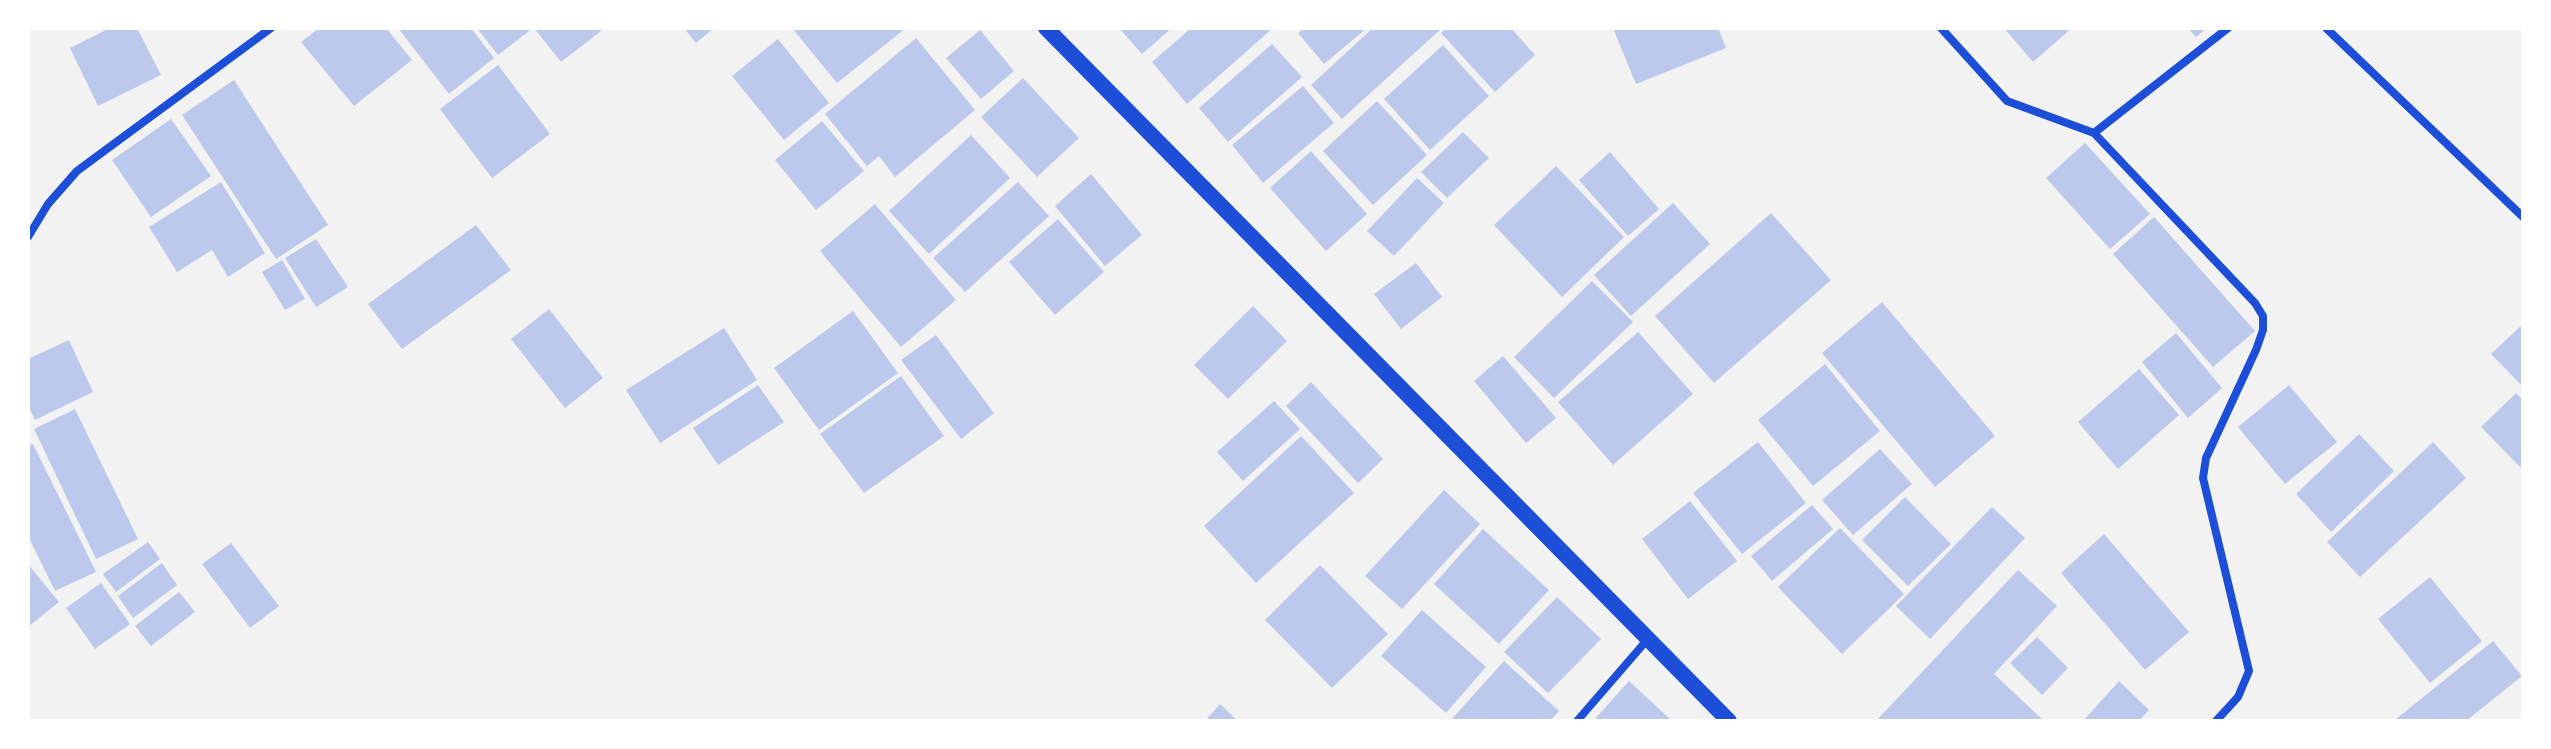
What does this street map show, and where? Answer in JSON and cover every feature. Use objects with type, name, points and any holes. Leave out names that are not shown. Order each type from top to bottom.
[{"type":"main road","points":[[1046,28],[1729,721]]},
{"type":"street","points":[[28,237],[48,204],[77,171],[271,28]]},
{"type":"street","points":[[1941,28],[2007,101],[2094,133],[2255,303],[2263,316],[2263,330],[2256,350],[2206,458],[2203,478],[2249,671],[2238,697],[2216,721]]},
{"type":"street","points":[[2094,133],[2228,28]]},
{"type":"street","points":[[2326,28],[2523,217]]},
{"type":"street","points":[[1577,721],[1647,640]]},
{"type":"building","points":[[110,28],[137,28],[161,75],[98,106],[70,48]]},
{"type":"building","points":[[319,28],[386,28],[412,60],[354,106],[301,42]]},
{"type":"building","points":[[398,28],[471,28],[494,58],[449,94]]},
{"type":"building","points":[[477,28],[533,28],[498,55]]},
{"type":"building","points":[[534,28],[605,28],[561,62]]},
{"type":"building","points":[[684,28],[714,28],[696,43]]},
{"type":"building","points":[[792,28],[906,28],[837,83]]},
{"type":"building","points":[[1119,28],[1172,28],[1142,54]]},
{"type":"building","points":[[1191,28],[1273,28],[1187,104],[1152,62]]},
{"type":"building","points":[[1304,28],[1367,28],[1324,64],[1298,33]]},
{"type":"building","points":[[1373,28],[1442,28],[1342,119],[1311,85]]},
{"type":"building","points":[[1446,28],[1511,28],[1535,55],[1495,92],[1441,33]]},
{"type":"building","points":[[1613,28],[1718,28],[1726,48],[1636,84]]},
{"type":"building","points":[[2004,28],[2072,28],[2033,62]]},
{"type":"building","points":[[2188,28],[2207,28],[2196,37]]},
{"type":"building","points":[[980,30],[1014,71],[981,99],[946,58]]},
{"type":"building","points":[[916,38],[975,110],[895,177],[879,156],[867,166],[825,114]]},
{"type":"building","points":[[778,39],[829,103],[784,140],[732,76]]},
{"type":"building","points":[[1272,44],[1302,77],[1228,142],[1199,108]]},
{"type":"building","points":[[1443,45],[1489,96],[1430,150],[1384,99]]},
{"type":"building","points":[[498,65],[550,134],[492,178],[440,109]]},
{"type":"building","points":[[1023,78],[1079,138],[1037,177],[981,117]]},
{"type":"building","points":[[234,80],[328,225],[276,259],[182,115]]},
{"type":"building","points":[[1303,86],[1334,123],[1263,183],[1232,145]]},
{"type":"building","points":[[1377,101],[1427,155],[1373,205],[1323,151]]},
{"type":"building","points":[[171,119],[211,176],[151,217],[112,160]]},
{"type":"building","points":[[822,121],[864,171],[816,210],[775,160]]},
{"type":"building","points":[[1463,132],[1489,158],[1447,198],[1421,172]]},
{"type":"building","points":[[971,135],[1010,178],[929,254],[889,211]]},
{"type":"building","points":[[2085,143],[2150,214],[2110,249],[2046,178]]},
{"type":"building","points":[[1311,151],[1367,214],[1326,251],[1270,188]]},
{"type":"building","points":[[1610,152],[1659,209],[1628,236],[1579,180]]},
{"type":"building","points":[[1556,166],[1624,237],[1562,297],[1494,225]]},
{"type":"building","points":[[1091,174],[1142,235],[1105,266],[1055,206]]},
{"type":"building","points":[[1417,178],[1444,203],[1394,256],[1367,231]]},
{"type":"building","points":[[221,182],[265,253],[228,277],[212,250],[177,272],[149,227]]},
{"type":"building","points":[[1018,182],[1049,216],[965,292],[933,258]]},
{"type":"building","points":[[1673,203],[1710,244],[1631,316],[1594,275]]},
{"type":"building","points":[[875,204],[956,300],[901,347],[820,251]]},
{"type":"building","points":[[1771,213],[1831,280],[1714,383],[1655,316]]},
{"type":"building","points":[[2154,217],[2255,331],[2213,367],[2113,254]]},
{"type":"building","points":[[1058,219],[1104,272],[1055,315],[1009,262]]},
{"type":"building","points":[[476,225],[511,270],[402,349],[368,304]]},
{"type":"building","points":[[316,239],[348,287],[316,307],[285,258]]},
{"type":"building","points":[[282,260],[305,299],[285,310],[262,272]]},
{"type":"building","points":[[1416,263],[1442,297],[1401,329],[1374,294]]},
{"type":"building","points":[[1592,281],[1633,322],[1554,398],[1514,357]]},
{"type":"building","points":[[1882,302],[1995,436],[1935,487],[1822,353]]},
{"type":"building","points":[[1253,306],[1287,341],[1228,399],[1194,365]]},
{"type":"building","points":[[549,309],[603,378],[565,408],[511,339]]},
{"type":"building","points":[[853,311],[898,373],[819,430],[774,368]]},
{"type":"building","points":[[2523,324],[2523,387],[2491,354]]},
{"type":"building","points":[[724,328],[757,380],[660,443],[626,390]]},
{"type":"building","points":[[1638,332],[1693,394],[1613,465],[1558,402]]},
{"type":"building","points":[[2176,333],[2222,388],[2188,418],[2142,362]]},
{"type":"building","points":[[936,335],[994,413],[961,439],[901,360]]},
{"type":"building","points":[[69,340],[93,392],[35,420],[28,405],[28,359]]},
{"type":"building","points":[[1503,356],[1556,418],[1526,443],[1474,381]]},
{"type":"building","points":[[1825,364],[1880,431],[1813,486],[1758,420]]},
{"type":"building","points":[[2139,369],[2179,415],[2118,469],[2078,422]]},
{"type":"building","points":[[901,376],[944,436],[864,493],[820,434]]},
{"type":"building","points":[[1311,382],[1383,459],[1358,483],[1286,406]]},
{"type":"building","points":[[758,385],[784,422],[718,465],[693,428]]},
{"type":"building","points":[[2289,385],[2337,442],[2285,484],[2238,427]]},
{"type":"building","points":[[2516,393],[2523,400],[2523,470],[2481,427]]},
{"type":"building","points":[[1274,401],[1300,429],[1243,481],[1217,452]]},
{"type":"building","points":[[75,409],[138,539],[96,559],[34,429]]},
{"type":"building","points":[[2359,434],[2394,471],[2331,532],[2296,494]]},
{"type":"building","points":[[1301,436],[1354,493],[1256,583],[1204,526]]},
{"type":"building","points":[[1758,442],[1806,503],[1742,554],[1693,493]]},
{"type":"building","points":[[2433,442],[2466,478],[2360,577],[2327,542]]},
{"type":"building","points":[[33,444],[96,572],[55,591],[28,536],[28,446]]},
{"type":"building","points":[[1880,449],[1912,484],[1853,535],[1822,500]]},
{"type":"building","points":[[1444,490],[1480,524],[1402,609],[1365,576]]},
{"type":"building","points":[[1905,497],[1951,544],[1908,586],[1862,540]]},
{"type":"building","points":[[1690,501],[1737,561],[1688,599],[1642,539]]},
{"type":"building","points":[[1812,505],[1833,529],[1772,581],[1751,556]]},
{"type":"building","points":[[1992,507],[2025,538],[1930,639],[1896,606]]},
{"type":"building","points":[[1840,528],[1904,594],[1842,654],[1778,587]]},
{"type":"building","points":[[1483,529],[1549,590],[1499,644],[1434,584]]},
{"type":"building","points":[[2104,534],[2189,632],[2145,670],[2061,573]]},
{"type":"building","points":[[148,542],[160,559],[116,592],[103,574]]},
{"type":"building","points":[[231,543],[279,606],[250,628],[202,564]]},
{"type":"building","points":[[162,563],[177,585],[133,618],[118,596]]},
{"type":"building","points":[[28,564],[59,602],[28,627]]},
{"type":"building","points":[[1320,565],[1388,634],[1332,688],[1265,620]]},
{"type":"building","points":[[2018,570],[2057,606],[1994,674],[2044,721],[1876,721]]},
{"type":"building","points":[[2430,577],[2482,641],[2430,683],[2378,619]]},
{"type":"building","points":[[101,583],[130,624],[95,649],[66,608]]},
{"type":"building","points":[[179,592],[195,612],[151,646],[135,626]]},
{"type":"building","points":[[1557,597],[1601,639],[1548,693],[1504,652]]},
{"type":"building","points":[[1422,610],[1486,667],[1446,713],[1381,656]]},
{"type":"building","points":[[2037,637],[2068,668],[2042,695],[2010,663]]},
{"type":"building","points":[[2493,641],[2522,676],[2466,721],[2397,721],[2396,719]]},
{"type":"building","points":[[1504,661],[1559,711],[1550,721],[1450,721]]},
{"type":"building","points":[[1629,681],[1670,719],[1669,721],[1593,721]]},
{"type":"building","points":[[2119,681],[2149,710],[2139,721],[2083,721]]},
{"type":"building","points":[[1220,704],[1238,721],[1205,721]]}]
